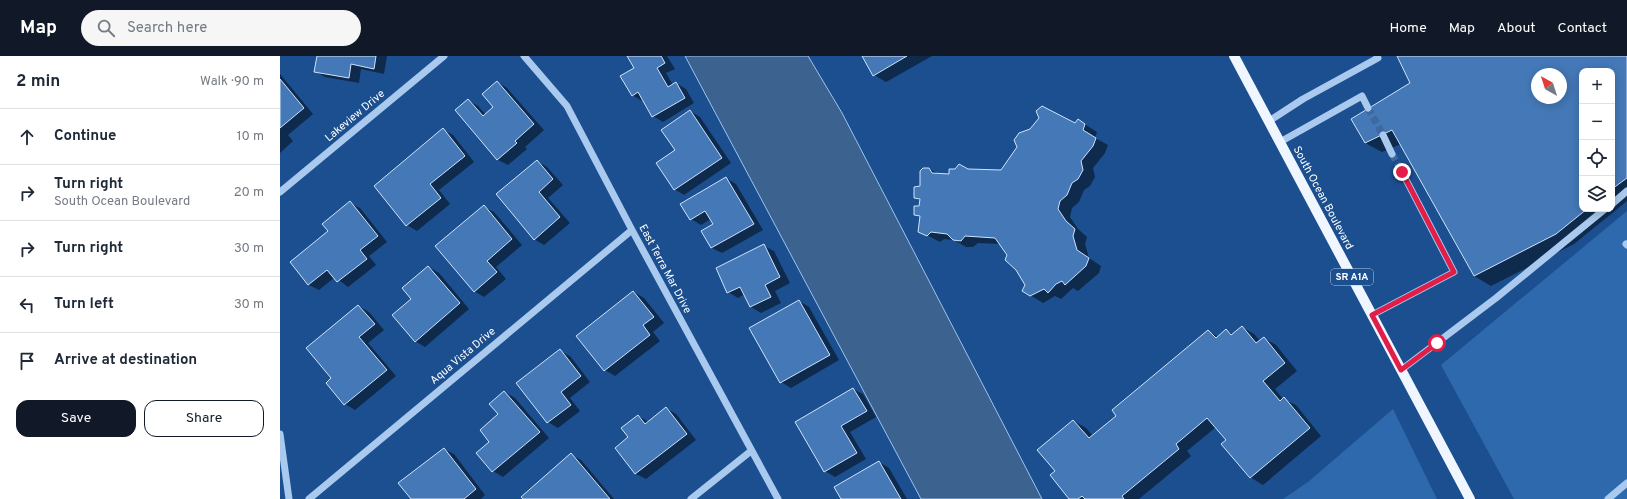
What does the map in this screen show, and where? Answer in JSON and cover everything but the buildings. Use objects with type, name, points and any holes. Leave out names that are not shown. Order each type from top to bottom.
[{"type":"main road","name":"South Ocean Boulevard","points":[[1234,56],[1470,499]]},
{"type":"street","name":"Lakeview Drive","points":[[280,192],[444,56]]},
{"type":"street","name":"East Terra Mar Drive","points":[[524,56],[567,106],[632,230],[778,499]]},
{"type":"street","points":[[1269,121],[1303,99],[1378,58],[1377,56]]},
{"type":"street","points":[[1280,142],[1362,96],[1368,108]]},
{"type":"street","points":[[1383,135],[1392,154]]},
{"type":"street","points":[[1372,315],[1454,272],[1402,172]]},
{"type":"street","points":[[1615,201],[1627,191]]},
{"type":"street","points":[[1401,370],[1496,298],[1601,212]]},
{"type":"street","name":"Aqua Vista Drive","points":[[309,499],[632,230]]},
{"type":"street","points":[[280,434],[289,499]]},
{"type":"street","points":[[691,499],[751,451]]},
{"type":"street","points":[[1608,499],[1627,483]]},
{"type":"shaded area","points":[[685,56],[808,56],[842,113],[1042,499],[921,499]]},
{"type":"shaded area","points":[[1627,211],[1627,499],[1514,499],[1441,365]]},
{"type":"shaded area","points":[[1393,409],[1437,499],[1283,499],[1308,482]]},
{"type":"tunnel","points":[[1368,108],[1383,135]]},
{"type":"tunnel","points":[[1392,154],[1402,172]]},
{"type":"route","points":[[1402,172],[1454,272],[1372,315],[1401,370],[1437,343]]}]
